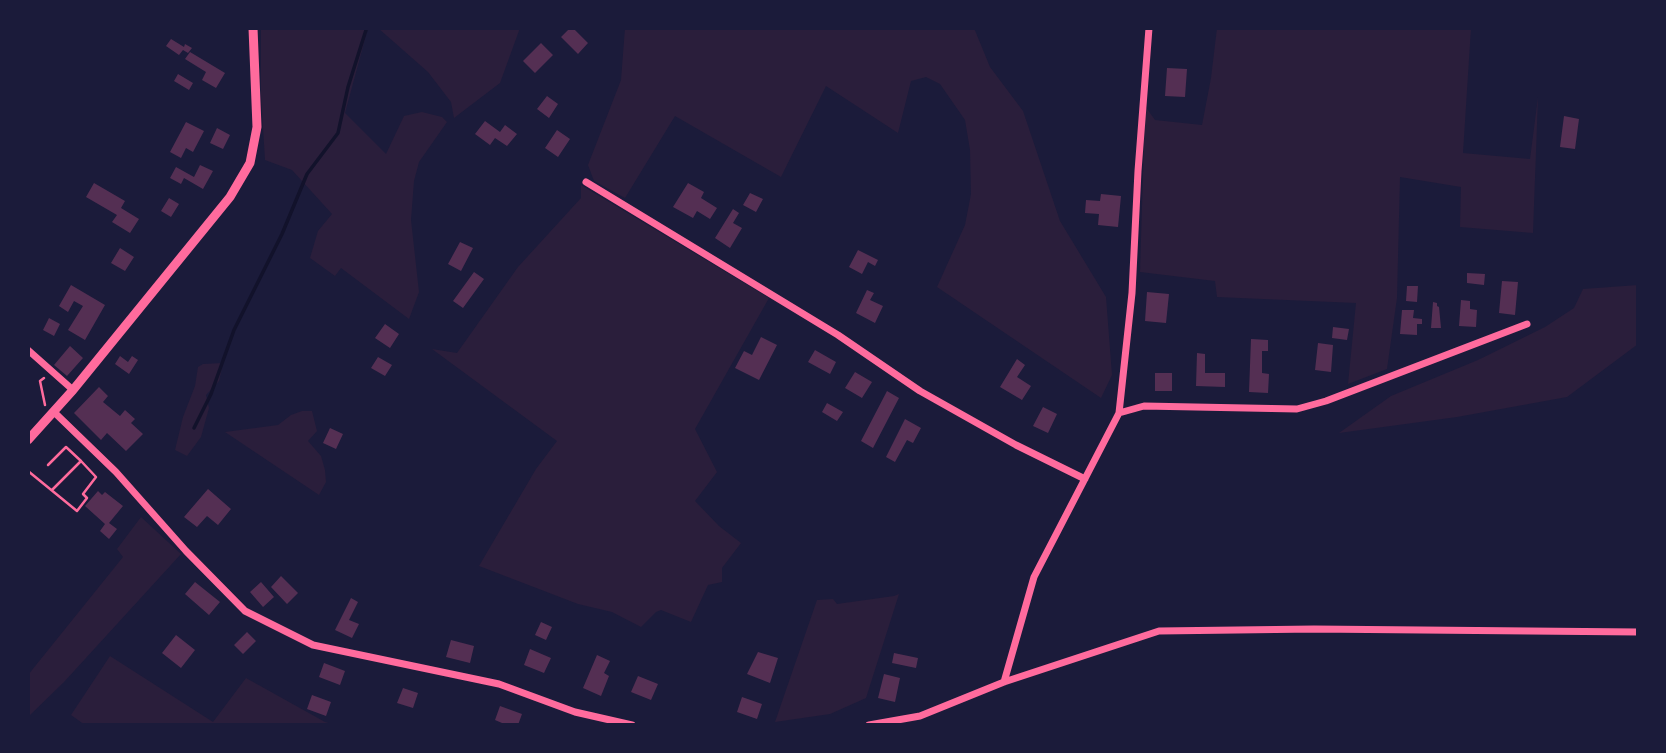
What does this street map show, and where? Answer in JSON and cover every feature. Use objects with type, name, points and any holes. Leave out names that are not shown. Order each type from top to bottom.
[{"type":"street","points":[[28,440],[73,390],[230,197],[250,163],[257,127],[253,28]]},
{"type":"street","points":[[1004,682],[1034,577],[1119,413],[1132,293],[1149,28]]},
{"type":"street","points":[[586,182],[838,335],[920,391],[1016,446],[1085,479]]},
{"type":"street","points":[[1119,413],[1144,407],[1297,409],[1326,401],[1527,324]]},
{"type":"street","points":[[28,350],[73,390]]},
{"type":"street","points":[[51,415],[116,472],[186,551],[245,611],[313,645],[499,684],[575,712],[632,725]]},
{"type":"street","points":[[869,725],[920,716],[1004,682],[1159,631],[1638,632]]},
{"type":"path","points":[[51,370],[40,382],[51,415]]},
{"type":"path","points":[[28,471],[77,511],[87,498],[83,494],[96,477],[66,447],[48,466]]},
{"type":"path","points":[[52,491],[81,461]]},
{"type":"shaded area","points":[[261,28],[368,28],[345,113],[386,154],[404,116],[422,112],[442,117],[447,122],[419,162],[414,181],[411,220],[419,292],[409,319],[341,268],[335,276],[310,258],[318,231],[332,214],[292,170],[265,160]]},
{"type":"shaded area","points":[[378,28],[520,28],[500,83],[454,118],[451,102],[428,72]]},
{"type":"shaded area","points":[[625,28],[974,28],[990,67],[1023,111],[1060,221],[1106,297],[1112,375],[1101,398],[937,287],[965,225],[971,194],[970,150],[965,120],[940,84],[926,77],[911,81],[898,133],[826,86],[781,177],[675,116],[625,198],[594,181],[588,165],[621,80]]},
{"type":"shaded area","points":[[1217,28],[1471,28],[1463,153],[1530,159],[1538,97],[1533,233],[1460,227],[1461,187],[1400,177],[1397,298],[1387,369],[1348,384],[1356,303],[1217,297],[1215,281],[1140,272],[1145,106],[1155,120],[1202,125]]},
{"type":"shaded area","points":[[581,185],[769,298],[695,429],[717,472],[695,501],[719,526],[741,543],[722,568],[722,582],[708,585],[691,622],[661,610],[641,627],[612,612],[578,604],[479,566],[536,469],[557,441],[432,349],[457,353],[518,267],[581,198]]},
{"type":"shaded area","points":[[1638,285],[1638,344],[1567,397],[1457,417],[1339,433],[1391,396],[1478,360],[1545,327],[1574,308],[1583,289]]},
{"type":"shaded area","points":[[223,363],[219,381],[206,395],[209,408],[201,437],[187,456],[175,450],[183,417],[195,386],[198,367],[203,364]]},
{"type":"shaded area","points":[[302,411],[312,411],[317,431],[308,441],[321,456],[325,470],[326,482],[319,495],[225,432],[278,425]]},
{"type":"shaded area","points":[[141,517],[181,554],[64,682],[28,717],[28,675],[123,557],[117,549]]},
{"type":"shaded area","points":[[899,594],[866,698],[830,714],[775,722],[817,600],[833,599],[837,604]]},
{"type":"shaded area","points":[[110,656],[213,722],[246,678],[325,722],[336,725],[85,725],[71,715]]},
{"type":"building","points":[[570,28],[588,43],[578,54],[561,37]]},
{"type":"building","points":[[171,39],[184,47],[185,44],[192,48],[188,53],[183,50],[179,55],[166,46]]},
{"type":"building","points":[[541,43],[553,55],[535,73],[523,61]]},
{"type":"building","points":[[190,52],[225,73],[216,88],[202,80],[206,72],[185,59]]},
{"type":"building","points":[[1167,68],[1187,69],[1185,97],[1165,96]]},
{"type":"building","points":[[178,74],[193,83],[189,90],[174,81]]},
{"type":"building","points":[[547,96],[558,104],[549,118],[537,109]]},
{"type":"building","points":[[1564,116],[1579,119],[1575,149],[1560,147]]},
{"type":"building","points":[[485,121],[500,132],[505,125],[517,134],[507,146],[495,138],[490,145],[475,134]]},
{"type":"building","points":[[186,122],[204,131],[193,152],[186,148],[181,158],[170,152]]},
{"type":"building","points":[[217,128],[230,135],[223,149],[210,143]]},
{"type":"building","points":[[557,130],[570,139],[558,157],[545,148]]},
{"type":"building","points":[[200,165],[213,171],[203,189],[184,178],[181,184],[170,178],[176,167],[194,177]]},
{"type":"building","points":[[94,183],[125,201],[121,208],[139,219],[130,233],[112,222],[117,215],[86,197]]},
{"type":"building","points":[[688,183],[704,192],[701,198],[717,208],[710,219],[697,211],[693,218],[673,207]]},
{"type":"building","points":[[750,193],[763,199],[756,212],[743,205]]},
{"type":"building","points":[[1101,194],[1121,196],[1118,227],[1098,225],[1099,214],[1085,213],[1086,200],[1100,201]]},
{"type":"building","points":[[169,198],[179,204],[171,217],[161,211]]},
{"type":"building","points":[[733,209],[739,213],[733,223],[742,228],[730,248],[715,238]]},
{"type":"building","points":[[460,242],[473,248],[461,271],[448,264]]},
{"type":"building","points":[[120,248],[134,257],[125,271],[111,263]]},
{"type":"building","points":[[858,250],[878,260],[875,266],[868,262],[862,274],[849,267]]},
{"type":"building","points":[[474,272],[484,279],[463,308],[453,301]]},
{"type":"building","points":[[1467,273],[1485,274],[1484,285],[1467,283]]},
{"type":"building","points":[[1502,281],[1518,282],[1515,315],[1499,313]]},
{"type":"building","points":[[71,285],[105,305],[85,340],[68,330],[83,306],[74,301],[68,312],[59,306]]},
{"type":"building","points":[[1407,286],[1418,286],[1417,302],[1406,301]]},
{"type":"building","points":[[867,290],[874,293],[870,300],[883,306],[875,323],[856,313]]},
{"type":"building","points":[[1147,292],[1169,294],[1166,323],[1145,321]]},
{"type":"building","points":[[1461,300],[1470,301],[1470,309],[1477,310],[1476,327],[1459,326]]},
{"type":"building","points":[[1433,302],[1439,307],[1441,328],[1431,328]]},
{"type":"building","points":[[1402,310],[1414,310],[1413,318],[1422,319],[1422,324],[1417,324],[1417,335],[1400,334]]},
{"type":"building","points":[[49,318],[60,324],[54,336],[43,330]]},
{"type":"building","points":[[385,324],[399,334],[390,348],[375,338]]},
{"type":"building","points":[[1333,327],[1349,329],[1347,340],[1332,338]]},
{"type":"building","points":[[761,337],[777,345],[759,380],[735,368],[744,351],[752,355]]},
{"type":"building","points":[[1251,339],[1268,340],[1268,351],[1262,351],[1262,373],[1269,374],[1268,393],[1249,392]]},
{"type":"building","points":[[1318,343],[1333,345],[1331,372],[1315,370]]},
{"type":"building","points":[[70,346],[83,358],[67,376],[54,365]]},
{"type":"building","points":[[815,350],[836,362],[830,374],[808,362]]},
{"type":"building","points":[[1197,353],[1205,354],[1205,373],[1225,373],[1225,387],[1196,386]]},
{"type":"building","points":[[120,356],[128,362],[132,356],[138,360],[129,374],[115,364]]},
{"type":"building","points":[[378,357],[392,365],[385,376],[371,368]]},
{"type":"building","points":[[1017,359],[1025,365],[1017,377],[1031,386],[1022,400],[1000,387]]},
{"type":"building","points":[[855,372],[872,382],[862,398],[845,388]]},
{"type":"building","points":[[1155,373],[1172,373],[1172,391],[1155,391]]},
{"type":"building","points":[[99,387],[108,396],[103,402],[120,416],[125,410],[135,419],[131,423],[143,434],[126,451],[107,433],[101,440],[74,413]]},
{"type":"building","points":[[887,391],[899,398],[873,448],[861,441]]},
{"type":"building","points":[[827,403],[843,412],[837,421],[822,412]]},
{"type":"building","points":[[1043,407],[1057,414],[1048,433],[1033,426]]},
{"type":"building","points":[[905,419],[921,428],[913,443],[907,440],[895,462],[886,457]]},
{"type":"building","points":[[330,428],[343,434],[336,449],[323,443]]},
{"type":"building","points":[[208,489],[231,509],[218,525],[207,516],[197,527],[184,517]]},
{"type":"building","points":[[98,491],[102,495],[105,492],[123,506],[109,523],[117,529],[109,539],[100,531],[105,524],[85,506]]},
{"type":"building","points":[[281,576],[298,593],[287,604],[271,587]]},
{"type":"building","points":[[195,582],[220,602],[209,615],[185,594]]},
{"type":"building","points":[[261,582],[274,597],[263,607],[250,592]]},
{"type":"building","points":[[351,598],[358,602],[349,620],[359,624],[352,638],[335,630]]},
{"type":"building","points":[[541,622],[552,627],[546,640],[535,635]]},
{"type":"building","points":[[247,632],[256,641],[243,654],[234,645]]},
{"type":"building","points":[[176,635],[195,650],[181,668],[162,653]]},
{"type":"building","points":[[451,640],[474,646],[470,663],[446,657]]},
{"type":"building","points":[[530,649],[551,658],[544,673],[524,665]]},
{"type":"building","points":[[758,652],[778,658],[770,683],[747,674]]},
{"type":"building","points":[[894,653],[918,658],[916,668],[892,663]]},
{"type":"building","points":[[597,655],[610,661],[604,673],[609,676],[601,696],[583,688]]},
{"type":"building","points":[[324,663],[345,671],[340,685],[319,677]]},
{"type":"building","points":[[884,674],[900,678],[895,702],[878,698]]},
{"type":"building","points":[[638,676],[658,684],[651,700],[631,692]]},
{"type":"building","points":[[403,688],[418,693],[413,708],[397,703]]},
{"type":"building","points":[[312,695],[331,702],[326,716],[307,709]]},
{"type":"building","points":[[742,697],[762,704],[757,719],[737,712]]},
{"type":"building","points":[[500,706],[522,714],[518,725],[501,725],[502,723],[495,720]]},
{"type":"waterway","points":[[194,428],[211,394],[234,330],[282,234],[307,174],[338,133],[348,87],[366,30]]}]
